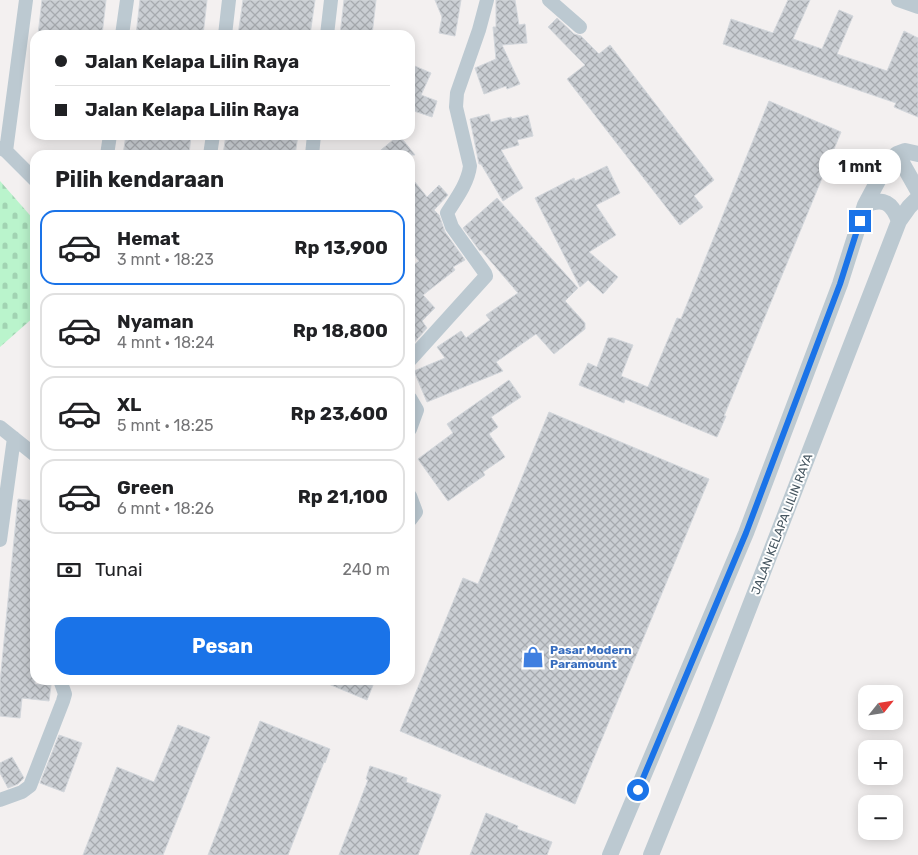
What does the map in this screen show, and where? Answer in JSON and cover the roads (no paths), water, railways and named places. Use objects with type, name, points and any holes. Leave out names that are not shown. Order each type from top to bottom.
[{"type":"street","points":[[26,0],[3,150],[30,175]]},
{"type":"street","points":[[123,30],[127,0]]},
{"type":"street","points":[[226,30],[229,0]]},
{"type":"street","points":[[328,30],[331,0]]},
{"type":"street","points":[[415,354],[486,276],[486,273],[452,227],[447,213],[469,172],[470,166],[456,107],[457,93],[479,30],[487,0]]},
{"type":"street","points":[[548,0],[580,27]]},
{"type":"street","points":[[898,0],[918,7]]},
{"type":"street","points":[[610,855],[746,533],[840,284],[865,205],[888,162],[897,154],[905,151],[918,154]]},
{"type":"street","points":[[897,154],[918,191]]},
{"type":"street","name":"JALAN KELAPA LILIN RAYA","points":[[652,855],[899,221],[918,198]]},
{"type":"street","points":[[865,205],[874,201],[882,201],[895,210],[899,221]]},
{"type":"street","points":[[0,427],[30,450]]},
{"type":"street","points":[[0,540],[14,438]]},
{"type":"street","points":[[0,800],[22,792],[30,786],[63,701],[65,694],[62,685]]},
{"type":"place","name":"Pasar Modern Paramount","points":[[533,657]]}]
